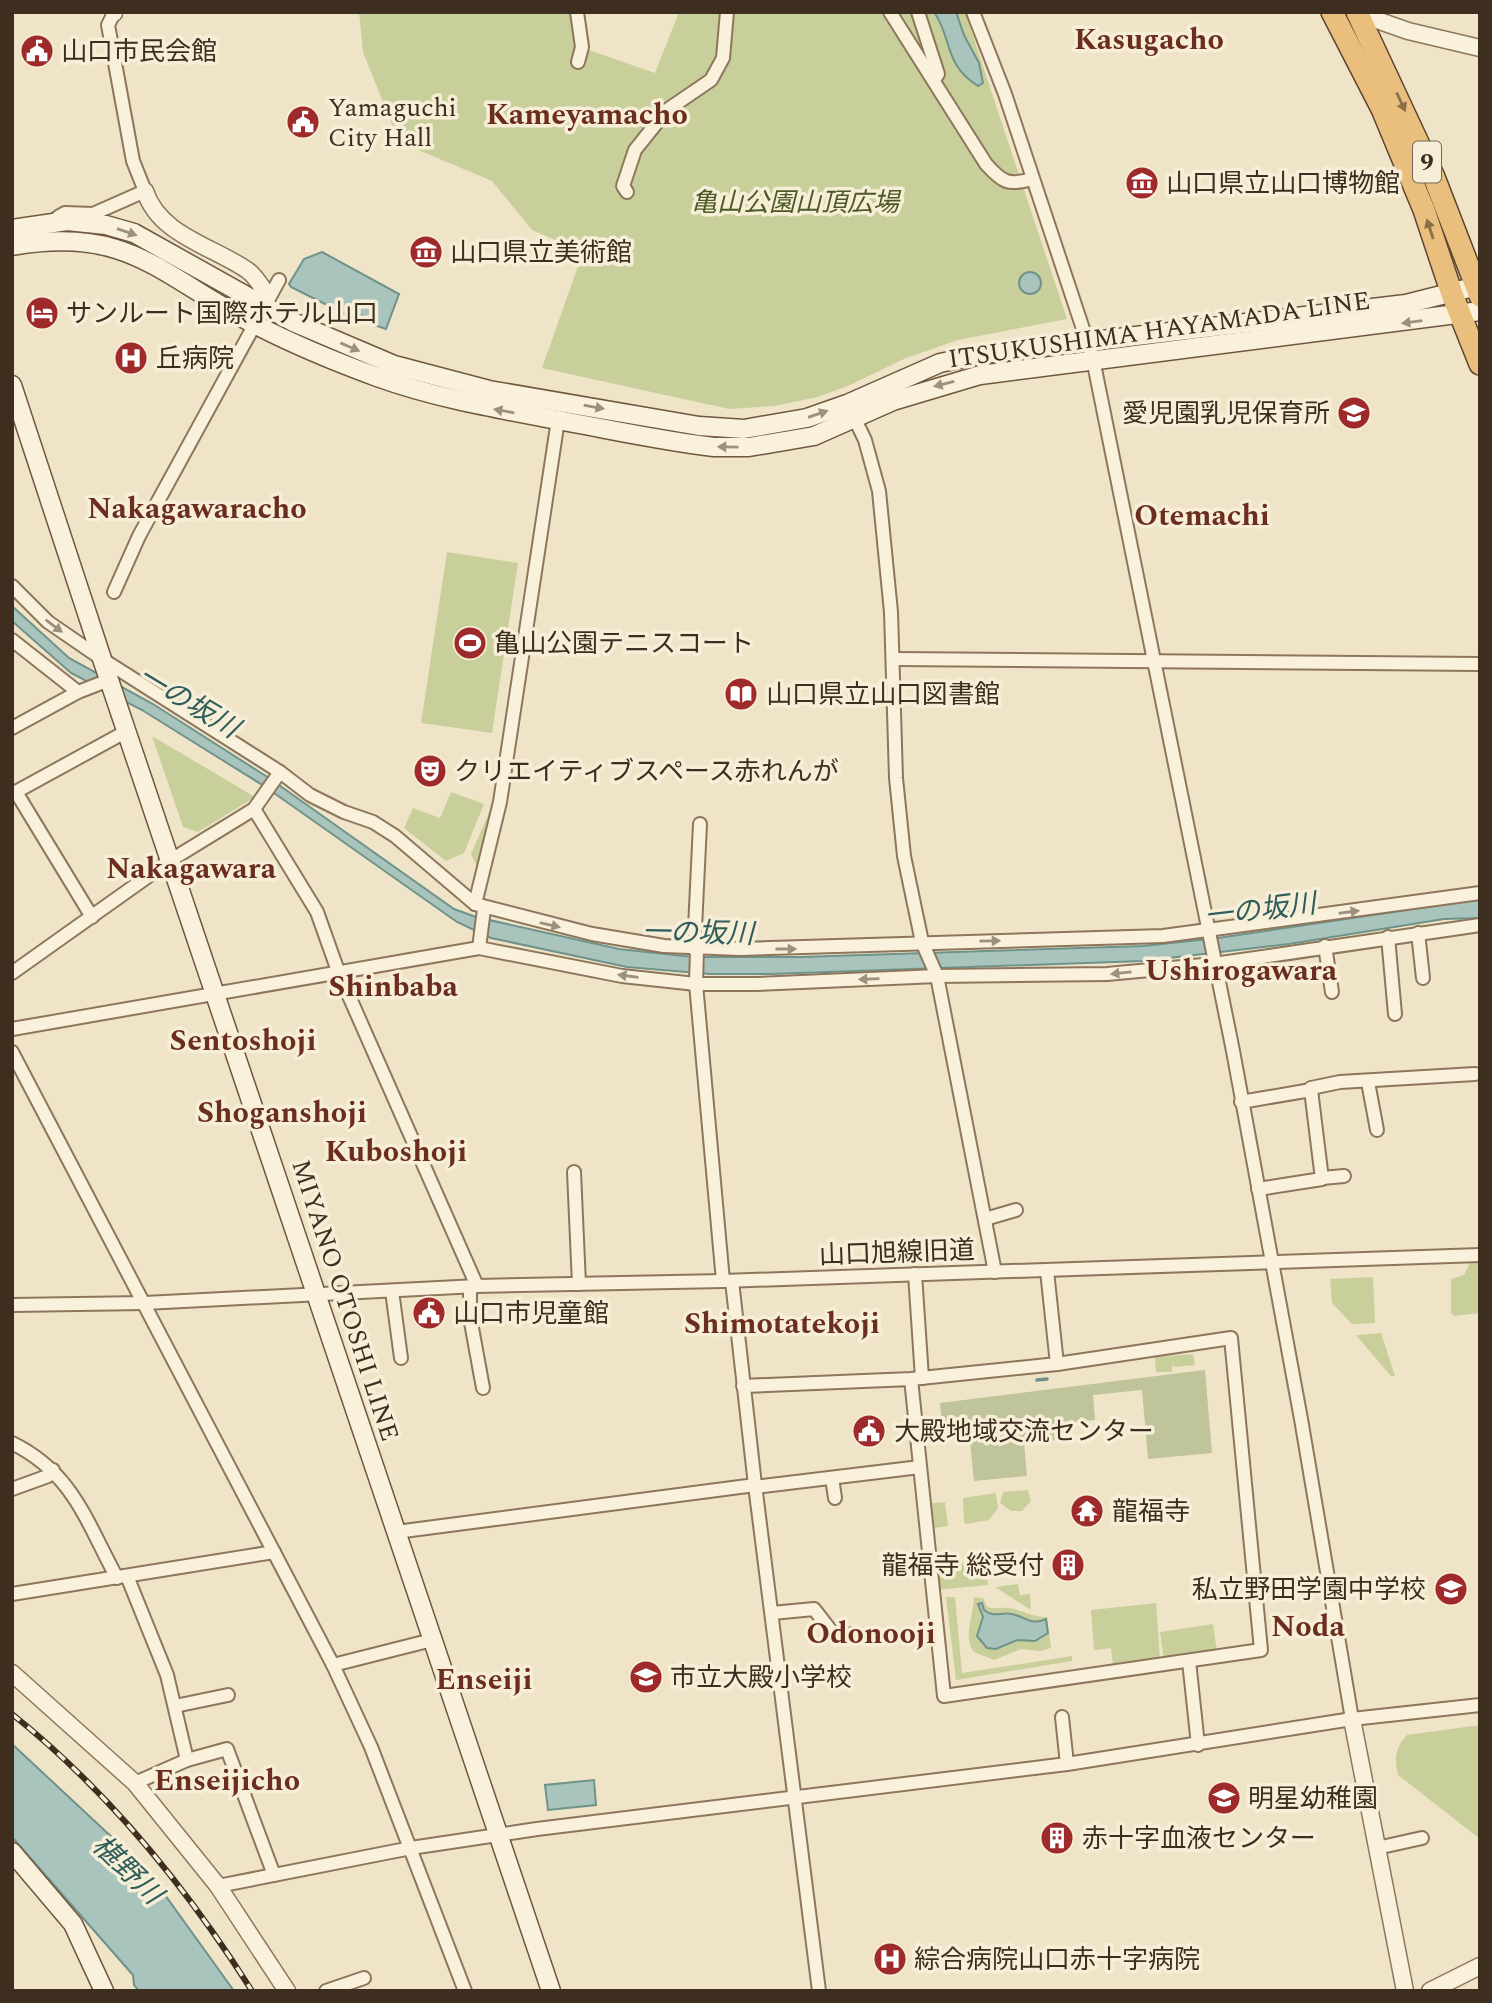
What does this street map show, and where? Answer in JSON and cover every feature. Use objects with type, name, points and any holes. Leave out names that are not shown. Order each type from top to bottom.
[{"type":"highway","name":"9","points":[[1332,12],[1382,109],[1424,210],[1452,294],[1470,313],[1480,364]]},
{"type":"highway","name":"9","points":[[1357,13],[1410,121],[1479,289]]},
{"type":"main road","name":"ITSUKUSHIMA HAYAMADA LINE","points":[[12,229],[86,220],[134,233],[351,348],[444,380],[699,426],[744,429],[852,412],[980,375],[1470,313]]},
{"type":"main road","name":"ITSUKUSHIMA HAYAMADA LINE","points":[[12,246],[68,240],[108,246],[142,258],[254,324],[318,354],[433,395],[681,443],[749,447],[814,436],[940,363],[1085,341],[1394,305],[1479,289]]},
{"type":"main road","name":"MIYANO OTOSHI LINE","points":[[12,386],[551,1991]]},
{"type":"main road","points":[[12,1852],[73,1924],[104,1991]]},
{"type":"street","points":[[577,12],[582,47],[578,62]]},
{"type":"street","points":[[627,192],[623,186],[635,150],[667,110],[711,80],[723,58],[727,12]]},
{"type":"street","points":[[890,12],[986,164],[1001,181],[1009,184],[1032,179]]},
{"type":"street","points":[[918,12],[938,74],[934,80]]},
{"type":"street","points":[[973,12],[1004,94],[1093,359],[1157,664],[1273,1263],[1352,1719],[1405,1991]]},
{"type":"street","points":[[114,13],[108,25],[133,161],[149,205],[166,224],[250,272],[265,301]]},
{"type":"street","points":[[1357,13],[1409,31],[1480,48]]},
{"type":"street","points":[[47,223],[65,213],[93,214],[145,191]]},
{"type":"street","points":[[114,592],[139,536],[265,301],[279,280]]},
{"type":"street","points":[[852,412],[879,491],[894,659],[896,778],[904,856],[924,945],[936,974],[995,1272]]},
{"type":"street","points":[[479,945],[481,910],[558,420]]},
{"type":"street","points":[[12,586],[48,622],[310,795],[344,812],[373,822],[395,836],[481,910],[592,934],[696,950],[801,949],[1209,934],[1480,892]]},
{"type":"street","points":[[12,640],[84,689]]},
{"type":"street","points":[[894,659],[1157,664],[1480,664]]},
{"type":"street","points":[[12,728],[84,689],[109,680]]},
{"type":"street","points":[[92,917],[14,793],[127,731]]},
{"type":"street","points":[[12,974],[171,860],[254,809],[278,774]]},
{"type":"street","points":[[254,809],[317,912],[338,971],[474,1286],[470,1317],[483,1388]]},
{"type":"street","points":[[700,824],[696,982],[727,1281],[743,1386],[819,1991]]},
{"type":"street","points":[[12,1029],[479,945],[622,976],[696,982],[936,974],[1107,974],[1480,925]]},
{"type":"street","points":[[1418,933],[1423,978]]},
{"type":"street","points":[[1388,937],[1395,1014]]},
{"type":"street","points":[[1325,946],[1332,992]]},
{"type":"street","points":[[12,1052],[333,1665],[411,1848],[465,1991]]},
{"type":"street","points":[[1241,1102],[1340,1082],[1475,1074]]},
{"type":"street","points":[[1368,1082],[1377,1130]]},
{"type":"street","points":[[1311,1090],[1322,1178]]},
{"type":"street","points":[[574,1172],[579,1284]]},
{"type":"street","points":[[1258,1189],[1344,1176]]},
{"type":"street","points":[[985,1219],[1016,1210]]},
{"type":"street","name":"山口旭線旧道","points":[[12,1305],[145,1303],[474,1286],[727,1281],[1480,1255]]},
{"type":"street","points":[[1047,1270],[1057,1364]]},
{"type":"street","points":[[743,1386],[917,1379],[1057,1364],[1231,1338],[1261,1650],[944,1696],[920,1467],[917,1379],[915,1274]]},
{"type":"street","points":[[391,1291],[401,1357]]},
{"type":"street","points":[[12,1443],[38,1456],[65,1481],[122,1577],[167,1675],[187,1760]]},
{"type":"street","points":[[396,1532],[920,1467]]},
{"type":"street","points":[[12,1489],[48,1476],[53,1470]]},
{"type":"street","points":[[832,1478],[835,1499]]},
{"type":"street","points":[[12,1594],[274,1552]]},
{"type":"street","points":[[772,1613],[814,1609],[835,1636],[854,1634]]},
{"type":"street","points":[[333,1665],[432,1640]]},
{"type":"street","points":[[1189,1661],[1198,1745]]},
{"type":"street","points":[[12,1672],[135,1783],[218,1886],[287,1991]]},
{"type":"street","points":[[175,1706],[228,1695]]},
{"type":"street","points":[[218,1886],[411,1848],[499,1835],[998,1771],[1068,1765],[1352,1719],[1480,1704]]},
{"type":"street","points":[[1062,1717],[1068,1765]]},
{"type":"street","points":[[135,1783],[187,1760],[227,1749],[274,1875]]},
{"type":"street","points":[[1377,1848],[1422,1838]]},
{"type":"street","points":[[1430,1991],[1480,1966]]},
{"type":"street","points":[[326,1991],[364,1978]]},
{"type":"green space","name":"亀山公園山頂広場","points":[[359,12],[577,12],[583,48],[655,73],[679,12],[965,12],[1067,319],[958,340],[906,358],[818,397],[774,406],[729,409],[542,368],[583,252],[532,230],[492,181],[399,142],[363,52]]},
{"type":"green space","name":"亀山公園テニスコート","points":[[447,552],[518,563],[492,733],[421,723]]},
{"type":"green space","points":[[152,736],[255,797],[198,832],[183,827]]},
{"type":"green space","points":[[451,792],[484,804],[464,853],[446,861],[404,828],[413,808],[440,818]]},
{"type":"green space","points":[[492,806],[495,807],[478,869],[471,854]]},
{"type":"green space","points":[[1470,1263],[1480,1263],[1480,1313],[1454,1316],[1451,1313],[1451,1279],[1464,1275]]},
{"type":"green space","points":[[1373,1277],[1375,1323],[1352,1324],[1332,1303],[1330,1279]]},
{"type":"green space","points":[[1381,1333],[1395,1376],[1391,1376],[1356,1335]]},
{"type":"green space","points":[[1193,1354],[1195,1365],[1173,1367],[1172,1361],[1172,1372],[1156,1372],[1155,1357]]},
{"type":"green space","points":[[1205,1370],[1212,1453],[1148,1459],[1142,1390],[1093,1395],[1095,1420],[1066,1423],[1067,1439],[1024,1443],[1027,1476],[974,1481],[969,1432],[943,1435],[940,1403]]},
{"type":"green space","points":[[1028,1490],[1031,1501],[1022,1511],[1011,1511],[1000,1503],[1003,1492]]},
{"type":"green space","points":[[996,1493],[998,1508],[989,1520],[966,1524],[964,1522],[963,1498]]},
{"type":"green space","points":[[945,1502],[948,1526],[934,1528],[932,1503]]},
{"type":"green space","points":[[935,1554],[943,1562],[978,1564],[986,1570],[988,1585],[937,1590]]},
{"type":"green space","points":[[1018,1584],[1020,1595],[1030,1594],[1031,1610],[995,1587]]},
{"type":"green space","points":[[946,1597],[955,1597],[962,1673],[1072,1656],[1072,1661],[956,1680]]},
{"type":"green space","points":[[974,1597],[983,1598],[990,1608],[1009,1608],[1047,1617],[1051,1648],[1040,1651],[1021,1649],[994,1660],[974,1652],[969,1633]]},
{"type":"green space","points":[[1156,1603],[1160,1659],[1113,1665],[1111,1648],[1094,1650],[1091,1610]]},
{"type":"green space","points":[[1213,1624],[1217,1652],[1164,1660],[1160,1632]]},
{"type":"green space","points":[[1480,1725],[1480,1839],[1398,1775],[1396,1758],[1400,1744],[1407,1735]]},
{"type":"water","points":[[934,12],[956,12],[964,35],[979,63],[983,83],[978,86],[959,69]]},
{"type":"water","points":[[322,252],[399,294],[386,329],[371,324],[373,319],[355,313],[353,318],[291,287],[289,284],[304,259]]},
{"type":"water","points":[[1030,272],[1038,275],[1041,283],[1038,291],[1030,294],[1022,291],[1019,283],[1022,275]]},
{"type":"water","points":[[12,606],[69,658],[153,704],[269,778],[454,909],[476,917],[619,949],[693,957],[800,957],[1143,946],[1218,938],[1480,899],[1480,918],[1444,919],[1289,944],[1143,961],[771,974],[710,974],[627,967],[491,938],[457,922],[264,786],[142,710],[71,673],[12,621]]},
{"type":"water","points":[[982,1603],[984,1610],[991,1614],[1012,1614],[1032,1621],[1046,1619],[1048,1633],[1035,1641],[1017,1640],[996,1649],[987,1648],[977,1636],[983,1617],[978,1604]]},
{"type":"water","name":"椹野川","points":[[12,1744],[147,1870],[234,1991],[139,1991],[134,1985],[133,1975],[12,1837]]},
{"type":"water","points":[[594,1780],[596,1805],[548,1810],[545,1785]]},
{"type":"waterway","points":[[1037,1380],[1047,1379]]},
{"type":"railway","points":[[12,1714],[80,1775],[143,1842],[173,1878],[252,1991]]},
{"type":"place","name":"山口市民会館","points":[[37,51]]},
{"type":"place","name":"Yamaguchi City Hall","points":[[303,122]]},
{"type":"place","name":"山口県立山口博物館","points":[[1142,183]]},
{"type":"place","name":"山口県立美術館","points":[[426,252]]},
{"type":"place","name":"サンルート国際ホテル山口","points":[[42,313]]},
{"type":"place","name":"丘病院","points":[[131,358]]},
{"type":"place","name":"愛児園乳児保育所","points":[[1354,413]]},
{"type":"place","name":"亀山公園テニスコート","points":[[470,643]]},
{"type":"place","name":"山口県立山口図書館","points":[[741,694]]},
{"type":"place","name":"クリエイティブスペース赤れんが","points":[[430,771]]},
{"type":"place","name":"山口市児童館","points":[[429,1313]]},
{"type":"place","name":"大殿地域交流センター","points":[[869,1431]]},
{"type":"place","name":"龍福寺","points":[[1087,1511]]},
{"type":"place","name":"龍福寺 総受付","points":[[1068,1565]]},
{"type":"place","name":"私立野田学園中学校","points":[[1451,1589]]},
{"type":"place","name":"市立大殿小学校","points":[[646,1677]]},
{"type":"place","name":"明星幼稚園","points":[[1224,1798]]},
{"type":"place","name":"赤十字血液センター","points":[[1057,1838]]},
{"type":"place","name":"綜合病院山口赤十字病院","points":[[890,1959]]},
{"type":"district","name":"Kasugacho","points":[[1149,39]]},
{"type":"district","name":"Kameyamacho","points":[[587,114]]},
{"type":"district","name":"Nakagawaracho","points":[[197,508]]},
{"type":"district","name":"Otemachi","points":[[1202,515]]},
{"type":"district","name":"Nakagawara","points":[[191,868]]},
{"type":"district","name":"Ushirogawara","points":[[1241,970]]},
{"type":"district","name":"Shinbaba","points":[[393,986]]},
{"type":"district","name":"Sentoshoji","points":[[243,1040]]},
{"type":"district","name":"Shoganshoji","points":[[282,1112]]},
{"type":"district","name":"Kuboshoji","points":[[396,1151]]},
{"type":"district","name":"Shimotatekoji","points":[[782,1323]]},
{"type":"district","name":"Noda","points":[[1308,1626]]},
{"type":"district","name":"Odonooji","points":[[871,1633]]},
{"type":"district","name":"Enseiji","points":[[484,1679]]},
{"type":"district","name":"Enseijicho","points":[[227,1780]]},
{"type":"water label","name":"一の坂川","points":[[189,701]]},
{"type":"water label","name":"一の坂川","points":[[1260,909]]},
{"type":"water label","name":"一の坂川","points":[[698,932]]}]
